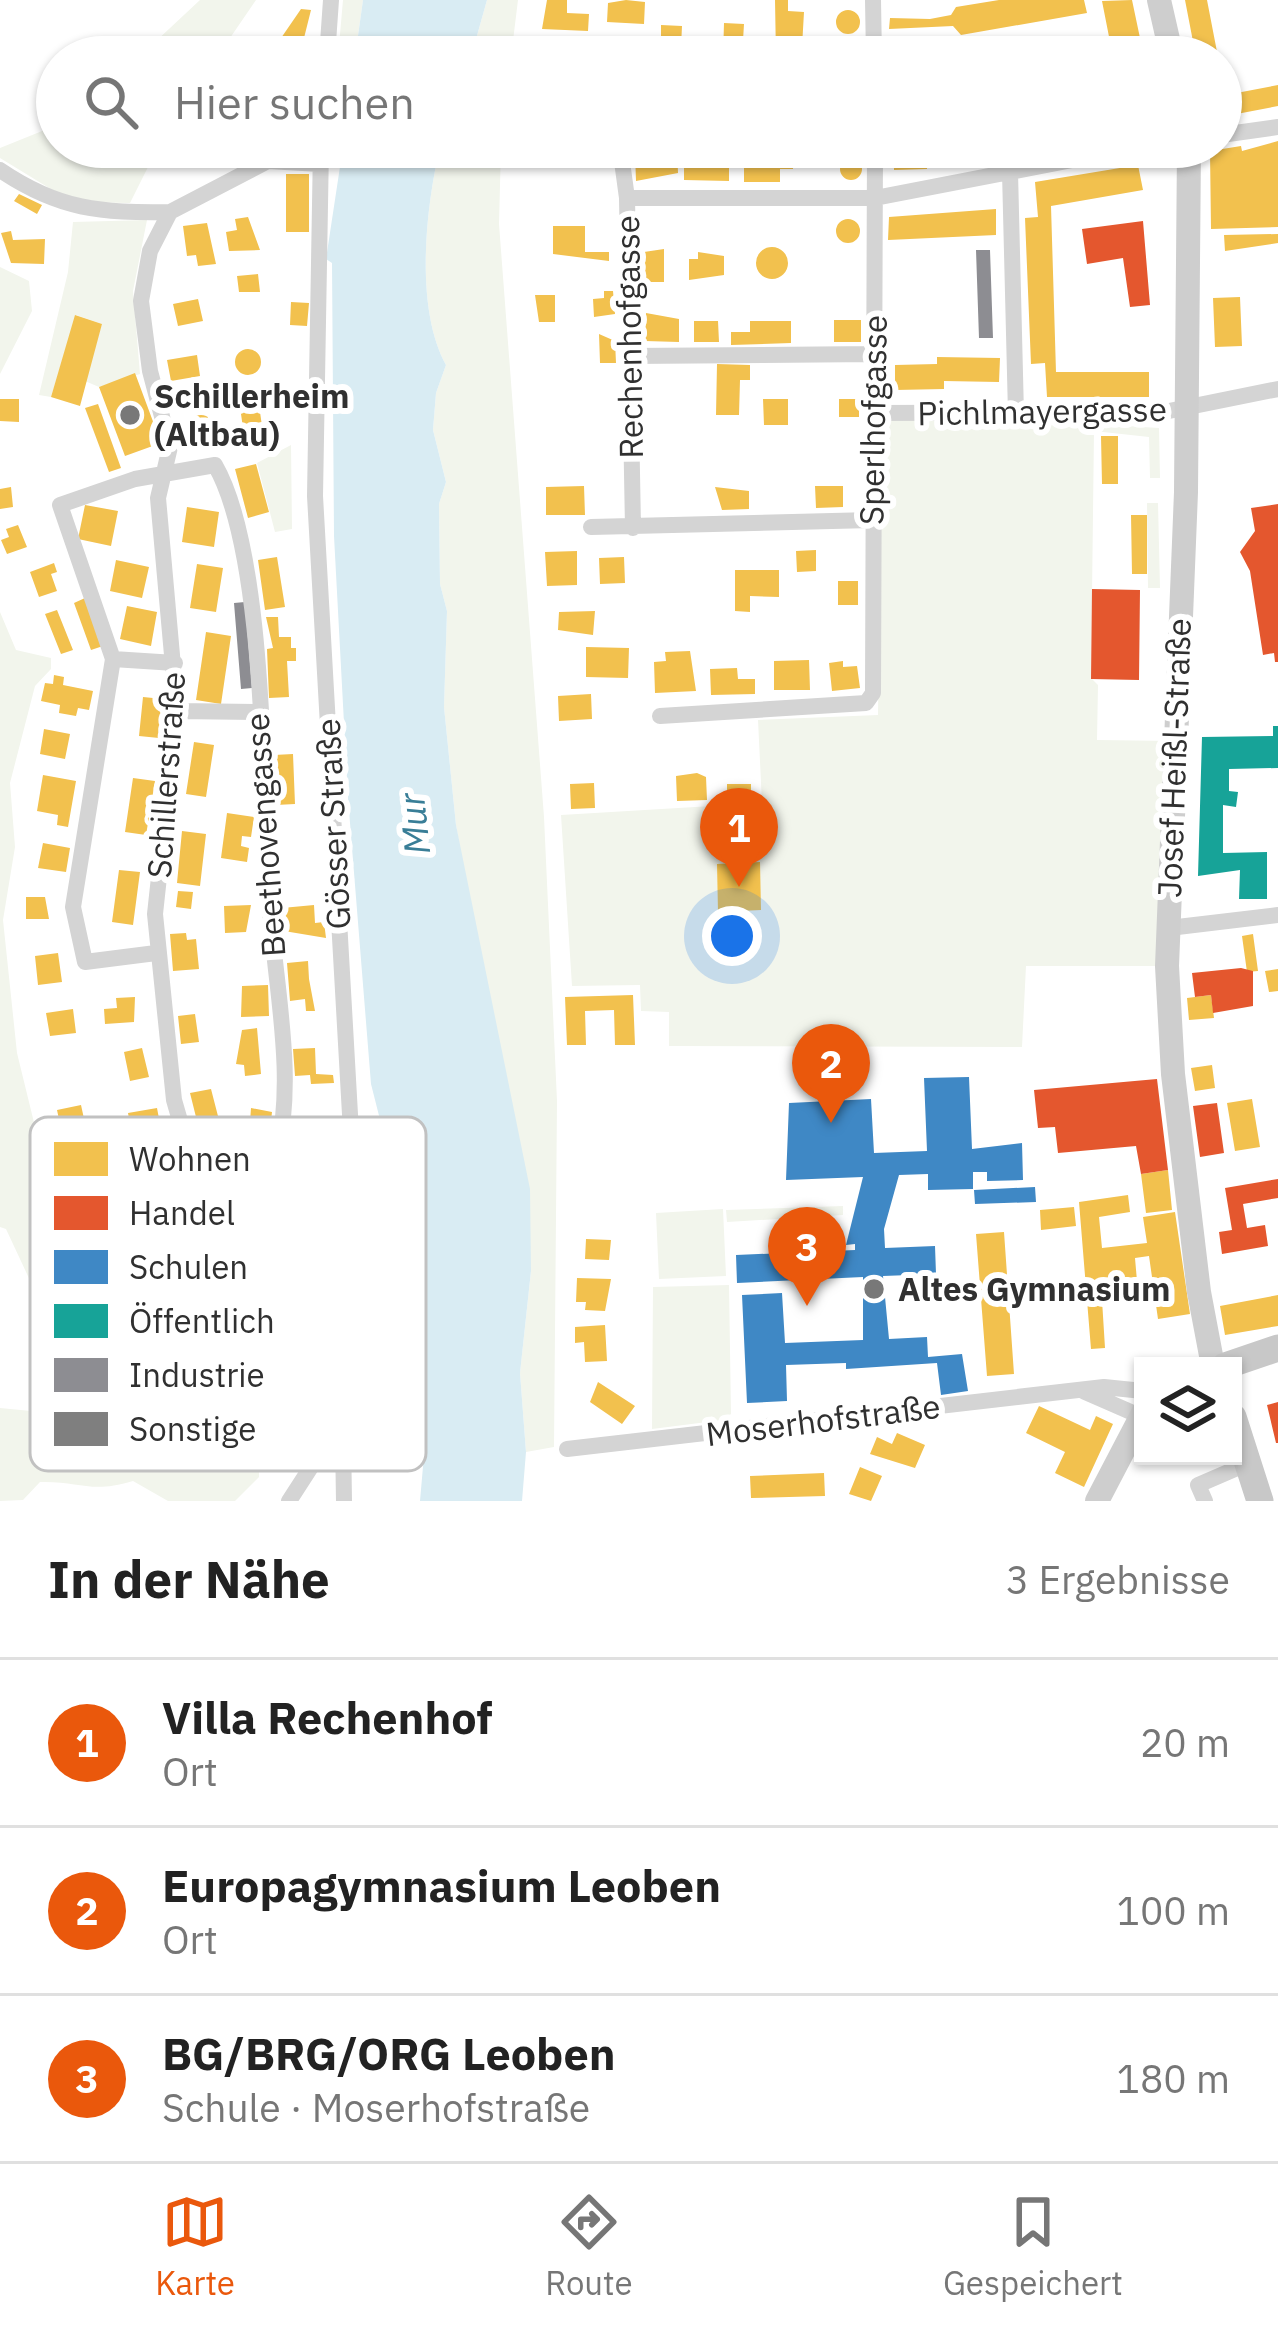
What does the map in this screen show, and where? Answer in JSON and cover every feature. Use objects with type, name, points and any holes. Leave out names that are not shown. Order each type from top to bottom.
[{"type":"main road","points":[[1159,0],[1167,36]]},
{"type":"main road","name":"Josef Heißl-Straße","points":[[1189,168],[1188,409],[1169,928],[1173,1074],[1199,1292],[1224,1357]]},
{"type":"main road","points":[[1242,1359],[1278,1348]]},
{"type":"main road","points":[[1097,1501],[1134,1424]]},
{"type":"main road","points":[[1242,1443],[1260,1501]]},
{"type":"street","points":[[329,36],[332,0]]},
{"type":"street","points":[[873,0],[874,36]]},
{"type":"street","points":[[1242,132],[1278,127]]},
{"type":"street","points":[[0,170],[66,206],[100,213],[170,212],[255,168]]},
{"type":"street","name":"Gösser Straße","points":[[320,168],[315,496],[350,1117]]},
{"type":"street","name":"Rechenhofgasse","points":[[623,168],[633,528]]},
{"type":"street","name":"Sperlhofgasse","points":[[660,716],[866,703],[873,693],[874,168]]},
{"type":"street","points":[[627,198],[875,198],[1031,168]]},
{"type":"street","points":[[1010,172],[1016,414]]},
{"type":"street","name":"Schillerstraße","points":[[170,212],[150,251],[141,301],[150,371],[169,431],[158,498],[177,711],[158,875],[156,953],[179,1117]]},
{"type":"street","points":[[629,356],[875,355]]},
{"type":"street","name":"Pichlmayergasse","points":[[875,413],[1188,409],[1278,389]]},
{"type":"street","name":"Beethovengasse","points":[[162,472],[215,465],[228,487],[248,585],[284,1080],[280,1117]]},
{"type":"street","points":[[156,953],[86,962],[73,907],[113,658],[58,498],[162,472]]},
{"type":"street","points":[[591,527],[872,520]]},
{"type":"street","points":[[113,658],[175,663]]},
{"type":"street","points":[[177,711],[258,712]]},
{"type":"street","points":[[1169,928],[1278,915]]},
{"type":"street","points":[[1078,1390],[1134,1405]]},
{"type":"street","name":"Moserhofstraße","points":[[567,1449],[1078,1390],[1134,1405]]},
{"type":"street","points":[[1205,1501],[1198,1485],[1249,1463]]},
{"type":"street","points":[[289,1501],[308,1471]]},
{"type":"street","name":"Gösser Straße","points":[[344,1471],[344,1501]]},
{"type":"shaded area","points":[[200,0],[256,0],[231,36],[161,36]]},
{"type":"shaded area","points":[[343,0],[363,0],[358,36],[340,36]]},
{"type":"shaded area","points":[[487,0],[518,0],[514,36],[477,36]]},
{"type":"shaded area","points":[[36,133],[36,168],[148,168],[130,203],[72,202],[0,158],[0,148]]},
{"type":"shaded area","points":[[436,168],[500,168],[499,224],[544,817],[557,1101],[554,1447],[526,1452],[520,1373],[531,1271],[456,825],[444,707],[447,611],[440,584],[439,504],[446,482],[433,430],[436,393],[446,365],[436,342],[427,288],[430,200]]},
{"type":"shaded area","points":[[147,220],[133,291],[140,374],[99,387],[85,381],[102,324],[76,315],[51,397],[39,395],[68,272],[73,222]]},
{"type":"shaded area","points":[[0,267],[29,281],[32,311],[0,374]]},
{"type":"shaded area","points":[[1095,418],[1095,424],[1159,428],[1160,478],[1150,478],[1149,437],[1094,431],[1091,678],[1098,685],[1097,740],[1173,741],[1167,966],[1026,966],[1022,1047],[669,1046],[669,1012],[641,1011],[640,985],[572,986],[561,815],[762,803],[758,720],[878,715],[882,420]]},
{"type":"shaded area","points":[[291,445],[292,529],[275,532],[257,463]]},
{"type":"shaded area","points":[[1147,503],[1158,503],[1160,588],[1148,588]]},
{"type":"shaded area","points":[[0,612],[16,650],[51,658],[51,669],[35,686],[10,783],[15,847],[3,920],[17,1053],[33,1117],[30,1280],[6,1229],[0,1227]]},
{"type":"shaded area","points":[[843,1206],[843,1215],[727,1222],[726,1210]]},
{"type":"shaded area","points":[[723,1209],[726,1276],[659,1279],[656,1213]]},
{"type":"shaded area","points":[[729,1285],[731,1414],[723,1420],[652,1429],[653,1287]]},
{"type":"shaded area","points":[[0,1408],[30,1411],[30,1471],[259,1471],[259,1477],[235,1501],[168,1501],[133,1481],[95,1487],[40,1482],[23,1500],[0,1501]]},
{"type":"water","points":[[363,0],[487,0],[477,36],[358,36]]},
{"type":"water","name":"Mur","points":[[340,168],[436,168],[426,259],[430,316],[446,365],[436,393],[433,430],[446,482],[439,504],[440,584],[447,611],[444,707],[456,825],[530,1189],[531,1271],[520,1373],[526,1452],[522,1501],[420,1501],[426,1471],[426,1117],[379,1117],[371,1084],[348,798],[334,536],[332,263],[326,259]]},
{"type":"building: Wohnen","points":[[547,0],[567,0],[567,13],[589,14],[588,31],[542,29]]},
{"type":"building: Wohnen","points":[[775,0],[788,0],[788,11],[804,12],[803,36],[776,36]]},
{"type":"building: Wohnen","points":[[999,0],[1084,0],[1087,13],[961,35],[953,26],[889,29],[890,18],[930,19],[951,15],[956,7]]},
{"type":"building: Wohnen","points":[[1132,0],[1140,36],[1109,36],[1102,1]]},
{"type":"building: Wohnen","points":[[1185,0],[1207,0],[1214,36],[1192,36]]},
{"type":"building: Wohnen","points":[[645,2],[644,24],[607,22],[608,3]]},
{"type":"building: Wohnen","points":[[301,9],[311,10],[304,36],[282,36]]},
{"type":"building: Wohnen","points":[[848,10],[857,13],[857,31],[848,34],[839,31],[836,22],[839,13]]},
{"type":"building: Wohnen","points":[[724,23],[744,24],[743,36],[724,36]]},
{"type":"building: Wohnen","points":[[661,25],[682,26],[682,36],[661,36]]},
{"type":"building: Wohnen","points":[[1278,85],[1278,106],[1242,113],[1242,92]]},
{"type":"building: Wohnen","points":[[1278,141],[1278,227],[1211,229],[1210,168],[1242,168],[1242,151]]},
{"type":"building: Wohnen","points":[[636,168],[678,168],[678,173],[636,181]]},
{"type":"building: Wohnen","points":[[684,168],[729,168],[729,181],[684,180]]},
{"type":"building: Wohnen","points":[[744,168],[793,168],[780,169],[780,182],[744,182]]},
{"type":"building: Wohnen","points":[[840,168],[862,168],[859,177],[851,180],[840,169]]},
{"type":"building: Wohnen","points":[[1139,168],[1143,190],[1051,206],[1056,372],[1149,372],[1149,397],[1047,397],[1045,363],[1031,364],[1025,218],[1038,217],[1035,182]]},
{"type":"building: Wohnen","points":[[286,174],[309,174],[309,232],[286,232]]},
{"type":"building: Wohnen","points":[[19,194],[42,205],[37,214],[14,201]]},
{"type":"building: Wohnen","points":[[996,209],[996,235],[888,240],[889,217]]},
{"type":"building: Wohnen","points":[[248,217],[260,250],[229,251],[226,232],[237,230],[235,219]]},
{"type":"building: Wohnen","points":[[848,219],[857,222],[857,240],[848,243],[839,240],[836,231],[839,222]]},
{"type":"building: Wohnen","points":[[207,223],[216,264],[198,266],[196,255],[187,256],[183,226]]},
{"type":"building: Wohnen","points":[[553,226],[585,226],[585,252],[609,252],[609,261],[553,254]]},
{"type":"building: Wohnen","points":[[11,231],[13,240],[45,239],[44,264],[11,263],[1,233]]},
{"type":"building: Wohnen","points":[[1278,234],[1278,243],[1225,251],[1224,235]]},
{"type":"building: Wohnen","points":[[772,247],[783,252],[788,263],[783,274],[772,279],[761,274],[756,263],[761,252]]},
{"type":"building: Wohnen","points":[[664,249],[664,282],[641,282],[644,252]]},
{"type":"building: Wohnen","points":[[698,252],[724,256],[724,275],[689,280],[689,259],[698,259]]},
{"type":"building: Wohnen","points":[[258,274],[260,292],[239,292],[237,276]]},
{"type":"building: Wohnen","points":[[604,291],[613,291],[615,314],[594,317],[593,299],[604,298]]},
{"type":"building: Wohnen","points":[[535,295],[555,295],[555,322],[539,322]]},
{"type":"building: Wohnen","points":[[1240,297],[1242,346],[1215,347],[1213,298]]},
{"type":"building: Wohnen","points":[[198,299],[203,321],[178,326],[173,304]]},
{"type":"building: Wohnen","points":[[291,302],[309,303],[307,326],[290,325]]},
{"type":"building: Wohnen","points":[[646,313],[679,319],[679,342],[645,341]]},
{"type":"building: Wohnen","points":[[75,315],[102,324],[80,406],[51,397]]},
{"type":"building: Wohnen","points":[[834,320],[861,320],[861,342],[834,342]]},
{"type":"building: Wohnen","points":[[694,321],[718,321],[719,342],[694,342]]},
{"type":"building: Wohnen","points":[[750,321],[791,321],[791,343],[731,345],[731,332],[750,332]]},
{"type":"building: Wohnen","points":[[599,334],[615,341],[616,363],[600,363]]},
{"type":"building: Wohnen","points":[[248,349],[261,362],[248,375],[235,362]]},
{"type":"building: Wohnen","points":[[197,355],[200,376],[171,381],[167,360]]},
{"type":"building: Wohnen","points":[[937,357],[1000,358],[999,382],[944,381],[944,389],[895,390],[895,365],[937,364]]},
{"type":"building: Wohnen","points":[[717,364],[750,365],[750,380],[740,380],[739,415],[716,415]]},
{"type":"building: Wohnen","name":"Schillerheim (Altbau)","points":[[135,373],[161,443],[125,456],[99,387]]},
{"type":"building: Wohnen","points":[[0,399],[19,399],[19,422],[0,421]]},
{"type":"building: Wohnen","points":[[763,399],[788,399],[788,425],[764,425]]},
{"type":"building: Wohnen","points":[[839,399],[859,399],[859,417],[839,417]]},
{"type":"building: Wohnen","points":[[98,404],[121,468],[109,472],[85,408]]},
{"type":"building: Wohnen","points":[[259,405],[263,433],[268,432],[269,440],[255,443],[254,434],[244,435],[240,407]]},
{"type":"building: Wohnen","points":[[201,415],[214,428],[201,441],[188,428]]},
{"type":"building: Wohnen","points":[[1101,436],[1118,436],[1118,484],[1102,484]]},
{"type":"building: Wohnen","points":[[256,464],[269,512],[248,518],[235,469]]},
{"type":"building: Wohnen","points":[[584,486],[585,515],[546,515],[546,487]]},
{"type":"building: Wohnen","points":[[815,486],[843,486],[843,507],[816,508]]},
{"type":"building: Wohnen","points":[[11,487],[13,507],[0,509],[0,489]]},
{"type":"building: Wohnen","points":[[715,487],[749,491],[749,509],[722,510]]},
{"type":"building: Wohnen","points":[[85,505],[118,511],[111,546],[78,539]]},
{"type":"building: Wohnen","points":[[187,507],[219,512],[214,547],[182,542]]},
{"type":"building: Wohnen","points":[[1131,515],[1147,515],[1147,574],[1132,574]]},
{"type":"building: Wohnen","points":[[18,525],[27,547],[7,554],[1,540],[9,537],[6,529]]},
{"type":"building: Wohnen","points":[[816,550],[816,571],[797,572],[796,551]]},
{"type":"building: Wohnen","points":[[577,551],[577,585],[547,586],[545,552]]},
{"type":"building: Wohnen","points":[[277,557],[285,607],[265,610],[258,560]]},
{"type":"building: Wohnen","points":[[624,557],[625,583],[600,584],[599,558]]},
{"type":"building: Wohnen","points":[[116,560],[149,567],[142,598],[110,591]]},
{"type":"building: Wohnen","points":[[54,563],[57,572],[51,574],[57,591],[39,597],[30,572]]},
{"type":"building: Wohnen","points":[[197,564],[223,568],[216,612],[190,608]]},
{"type":"building: Wohnen","points":[[735,570],[779,570],[779,597],[750,596],[750,612],[735,611]]},
{"type":"building: Wohnen","points":[[838,581],[858,581],[858,605],[838,605]]},
{"type":"building: Wohnen","points":[[85,598],[103,646],[91,650],[74,603]]},
{"type":"building: Wohnen","points":[[127,606],[157,612],[151,646],[120,639]]},
{"type":"building: Wohnen","points":[[57,610],[73,650],[61,654],[45,614]]},
{"type":"building: Wohnen","points":[[595,611],[593,635],[558,630],[559,612]]},
{"type":"building: Wohnen","points":[[266,617],[278,617],[279,637],[291,637],[291,648],[296,648],[296,661],[287,661],[289,697],[269,698],[267,649],[273,648]]},
{"type":"building: Wohnen","points":[[206,632],[231,636],[221,704],[196,700]]},
{"type":"building: Wohnen","points":[[586,647],[629,648],[628,678],[586,677]]},
{"type":"building: Wohnen","points":[[690,651],[696,691],[655,693],[654,662],[666,661],[665,652]]},
{"type":"building: Wohnen","points":[[809,660],[810,690],[774,690],[774,661]]},
{"type":"building: Wohnen","points":[[843,661],[843,667],[857,666],[860,688],[832,691],[829,663]]},
{"type":"building: Wohnen","points":[[737,668],[738,679],[755,679],[755,694],[711,695],[710,669]]},
{"type":"building: Wohnen","points":[[54,675],[64,677],[63,685],[93,691],[89,710],[78,708],[76,716],[59,713],[60,705],[41,701],[45,683],[53,684]]},
{"type":"building: Wohnen","points":[[591,694],[592,719],[559,721],[558,696]]},
{"type":"building: Wohnen","points":[[143,697],[163,699],[159,738],[139,736]]},
{"type":"building: Wohnen","points":[[44,729],[70,734],[65,759],[40,754]]},
{"type":"building: Wohnen","points":[[194,742],[214,745],[206,797],[186,794]]},
{"type":"building: Wohnen","points":[[293,754],[295,804],[276,805],[274,755]]},
{"type":"building: Wohnen","points":[[697,773],[706,777],[707,800],[677,801],[676,776]]},
{"type":"building: Wohnen","points":[[43,775],[76,781],[68,827],[57,825],[58,815],[37,811]]},
{"type":"building: Wohnen","points":[[133,778],[155,781],[146,835],[125,832]]},
{"type":"building: Wohnen","points":[[594,783],[595,808],[571,809],[570,784]]},
{"type":"building: Wohnen","points":[[727,784],[751,784],[751,802],[727,802]]},
{"type":"building: Wohnen","points":[[227,813],[254,817],[251,837],[242,836],[241,846],[249,848],[247,862],[221,858]]},
{"type":"building: Wohnen","points":[[182,831],[206,834],[200,886],[177,883]]},
{"type":"building: Wohnen","points":[[43,843],[70,848],[66,872],[38,868]]},
{"type":"building: Wohnen","points":[[760,862],[761,910],[718,912],[717,864]]},
{"type":"building: Wohnen","points":[[119,870],[140,872],[133,925],[112,922]]},
{"type":"building: Wohnen","points":[[178,891],[193,892],[191,909],[176,907]]},
{"type":"building: Wohnen","points":[[26,897],[45,897],[49,919],[26,919]]},
{"type":"building: Wohnen","points":[[251,905],[246,932],[225,933],[224,906]]},
{"type":"building: Wohnen","points":[[314,905],[315,923],[324,922],[326,938],[284,931],[282,908]]},
{"type":"building: Wohnen","points":[[186,933],[187,940],[196,939],[199,969],[173,971],[170,934]]},
{"type":"building: Wohnen","points":[[1253,934],[1258,971],[1247,972],[1242,936]]},
{"type":"building: Wohnen","points":[[58,953],[62,982],[38,985],[35,956]]},
{"type":"building: Wohnen","points":[[308,961],[315,1011],[306,1011],[305,999],[290,1001],[287,963]]},
{"type":"building: Wohnen","points":[[1278,969],[1278,991],[1269,992],[1265,971]]},
{"type":"building: Wohnen","points":[[268,985],[269,1016],[241,1017],[242,986]]},
{"type":"building: Wohnen","points":[[633,995],[635,1045],[615,1045],[614,1010],[585,1011],[586,1045],[567,1045],[565,997]]},
{"type":"building: Wohnen","points":[[1211,995],[1214,1018],[1189,1020],[1187,998]]},
{"type":"building: Wohnen","points":[[135,997],[134,1022],[105,1024],[104,1009],[117,1008],[116,998]]},
{"type":"building: Wohnen","points":[[73,1009],[76,1033],[50,1036],[46,1013]]},
{"type":"building: Wohnen","points":[[195,1014],[199,1042],[181,1044],[178,1016]]},
{"type":"building: Wohnen","points":[[257,1028],[261,1074],[245,1076],[244,1065],[236,1064],[242,1030]]},
{"type":"building: Wohnen","points":[[142,1048],[149,1077],[130,1081],[124,1052]]},
{"type":"building: Wohnen","points":[[315,1048],[316,1074],[333,1075],[334,1083],[311,1084],[310,1075],[295,1076],[293,1049]]},
{"type":"building: Wohnen","points":[[1212,1065],[1215,1088],[1195,1091],[1191,1068]]},
{"type":"building: Wohnen","points":[[211,1089],[218,1117],[196,1117],[190,1093]]},
{"type":"building: Wohnen","points":[[1252,1099],[1260,1147],[1235,1151],[1227,1103]]},
{"type":"building: Wohnen","points":[[81,1105],[84,1117],[58,1117],[57,1110]]},
{"type":"building: Wohnen","points":[[157,1108],[159,1117],[129,1117],[128,1113]]},
{"type":"building: Wohnen","points":[[251,1108],[272,1112],[271,1117],[250,1117]]},
{"type":"building: Wohnen","points":[[1168,1170],[1172,1210],[1146,1213],[1141,1174]]},
{"type":"building: Wohnen","points":[[1128,1195],[1130,1212],[1099,1217],[1102,1248],[1147,1243],[1143,1217],[1175,1212],[1190,1314],[1158,1319],[1149,1256],[1135,1258],[1137,1281],[1101,1284],[1105,1348],[1091,1349],[1079,1202]]},
{"type":"building: Wohnen","points":[[1074,1207],[1076,1226],[1041,1230],[1040,1210]]},
{"type":"building: Wohnen","points":[[1004,1232],[1014,1374],[987,1376],[976,1234]]},
{"type":"building: Wohnen","points":[[586,1239],[611,1240],[609,1260],[585,1259]]},
{"type":"building: Wohnen","points":[[577,1278],[611,1279],[605,1311],[585,1310],[586,1302],[576,1302]]},
{"type":"building: Wohnen","points":[[1278,1295],[1278,1326],[1225,1335],[1220,1306]]},
{"type":"building: Wohnen","points":[[605,1325],[607,1361],[585,1362],[584,1342],[575,1343],[575,1327]]},
{"type":"building: Wohnen","points":[[598,1382],[635,1406],[622,1424],[590,1402]]},
{"type":"building: Wohnen","points":[[1039,1406],[1090,1430],[1096,1416],[1113,1424],[1084,1487],[1055,1473],[1065,1452],[1026,1433]]},
{"type":"building: Wohnen","points":[[897,1433],[925,1445],[915,1468],[870,1454],[877,1437],[892,1444]]},
{"type":"building: Wohnen","points":[[860,1467],[882,1476],[871,1501],[849,1494]]},
{"type":"building: Wohnen","points":[[824,1473],[825,1496],[751,1498],[750,1476]]},
{"type":"building: Handel","points":[[1143,221],[1150,305],[1130,307],[1123,258],[1087,264],[1082,229]]},
{"type":"building: Handel","points":[[1278,504],[1275,662],[1274,653],[1263,655],[1250,571],[1240,552],[1255,531],[1251,508]]},
{"type":"building: Handel","points":[[1092,589],[1140,590],[1139,680],[1091,679]]},
{"type":"building: Handel","points":[[1253,971],[1253,1006],[1213,1013],[1211,995],[1195,997],[1192,973]]},
{"type":"building: Handel","points":[[1157,1079],[1168,1170],[1141,1174],[1136,1146],[1058,1153],[1055,1127],[1038,1128],[1034,1090]]},
{"type":"building: Handel","points":[[1217,1103],[1224,1153],[1200,1157],[1193,1106]]},
{"type":"building: Handel","points":[[1278,1179],[1278,1198],[1243,1204],[1247,1228],[1265,1225],[1268,1246],[1222,1254],[1219,1232],[1232,1230],[1225,1188]]},
{"type":"building: Handel","points":[[1278,1402],[1278,1443],[1276,1443],[1267,1405]]},
{"type":"building: Schulen","points":[[969,1077],[972,1149],[1022,1143],[1023,1180],[987,1181],[987,1172],[973,1172],[973,1189],[928,1190],[928,1174],[899,1175],[884,1229],[885,1248],[935,1246],[936,1274],[883,1276],[889,1339],[927,1337],[928,1357],[962,1354],[968,1391],[941,1395],[937,1363],[846,1369],[846,1363],[786,1365],[787,1401],[747,1403],[742,1295],[782,1293],[785,1343],[863,1340],[863,1277],[737,1283],[736,1255],[855,1250],[855,1244],[846,1245],[863,1177],[786,1180],[789,1103],[871,1099],[874,1153],[927,1151],[924,1078]]},
{"type":"building: Schulen","points":[[1035,1187],[1036,1202],[975,1204],[974,1190]]},
{"type":"building: Öffentlich","points":[[1273,726],[1278,726],[1278,768],[1229,769],[1229,791],[1238,792],[1236,807],[1223,805],[1223,853],[1267,852],[1267,899],[1239,899],[1240,870],[1198,876],[1202,737],[1273,736]]},
{"type":"building: Industrie","points":[[976,250],[990,250],[993,338],[979,338]]},
{"type":"building: Industrie","points":[[245,602],[252,688],[241,689],[234,603]]},
{"type":"place","name":"Schillerheim (Altbau)","points":[[130,415]]},
{"type":"place","name":"Villa Rechenhof","points":[[739,887]]},
{"type":"place","name":"Europagymnasium Leoben","points":[[831,1123]]},
{"type":"place","name":"Altes Gymnasium","points":[[874,1289]]},
{"type":"place","name":"BG/BRG/ORG Leoben","points":[[807,1306]]}]
